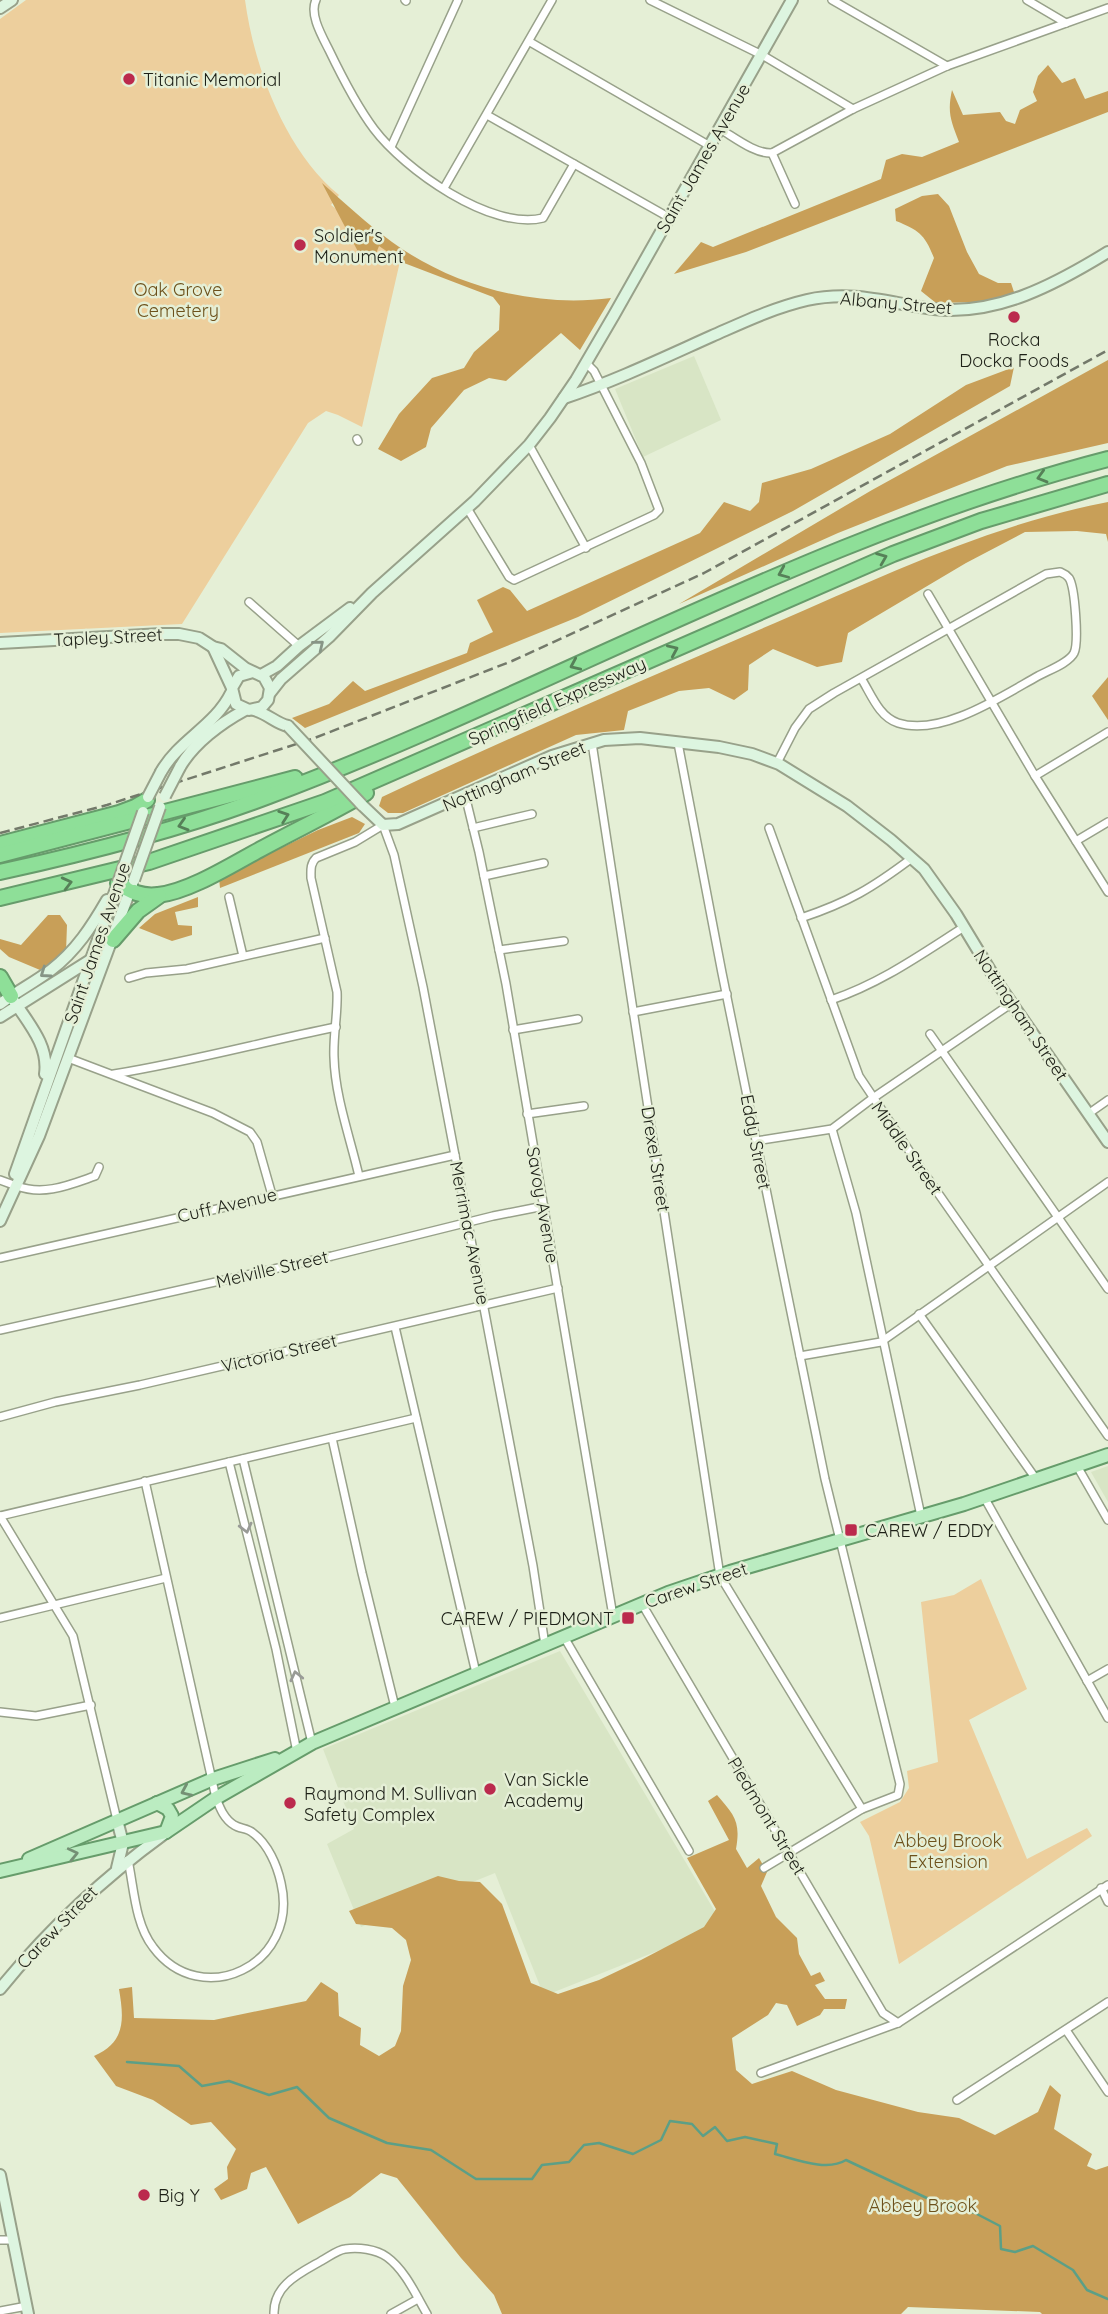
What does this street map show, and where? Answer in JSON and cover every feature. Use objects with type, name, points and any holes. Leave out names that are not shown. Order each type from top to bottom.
[{"type":"highway","name":"Springfield Expressway","points":[[0,872],[100,849],[265,797],[370,755],[807,562],[982,496],[1108,459]]},
{"type":"highway","name":"Springfield Expressway","points":[[0,898],[149,862],[324,802],[928,539],[1108,484]]},
{"type":"highway","points":[[0,855],[286,780],[370,755]]},
{"type":"highway","points":[[113,940],[138,911],[160,895],[229,867],[349,803],[417,762]]},
{"type":"highway","points":[[0,844],[153,802]]},
{"type":"highway","points":[[128,885],[141,895],[160,895]]},
{"type":"highway","points":[[0,977],[9,1003]]},
{"type":"main road","points":[[0,8],[12,0]]},
{"type":"main road","name":"Saint James Avenue","points":[[372,593],[467,508],[528,445],[564,398],[670,218],[792,0]]},
{"type":"main road","name":"Albany Street","points":[[564,398],[780,307],[824,297],[844,296],[865,296],[937,309],[1002,303],[1044,288],[1108,252]]},
{"type":"main road","points":[[232,691],[239,676],[277,666],[299,646],[372,593]]},
{"type":"main road","points":[[249,710],[262,707],[281,679],[329,637],[372,593]]},
{"type":"main road","name":"Tapley Street","points":[[0,643],[179,634],[199,638],[212,647],[222,649],[245,668],[257,673]]},
{"type":"main road","points":[[212,647],[236,704],[266,714],[281,725],[288,726]]},
{"type":"main road","points":[[257,673],[268,682],[270,694],[288,726],[383,825]]},
{"type":"main road","name":"Saint James Avenue","points":[[0,1221],[9,1183],[68,1058],[113,940],[161,772],[182,745],[213,720],[232,691]]},
{"type":"main road","name":"Saint James Avenue","points":[[0,1215],[9,1183],[43,1097],[91,960],[128,885],[153,802],[207,737],[230,718],[249,710]]},
{"type":"main road","name":"Nottingham Street","points":[[383,825],[398,824],[552,756],[592,743],[620,738],[738,750],[777,763],[847,806],[912,858],[936,884],[1012,1003],[1108,1142]]},
{"type":"main road","points":[[0,1017],[9,1003],[77,946],[128,885]]},
{"type":"main road","points":[[9,1003],[91,960],[113,940]]},
{"type":"main road","points":[[9,1003],[43,1047],[47,1063],[43,1097]]},
{"type":"main road","name":"Carew Street","points":[[0,1989],[51,1930],[117,1868],[216,1798],[312,1743],[642,1604],[720,1576],[984,1497],[1108,1455]]},
{"type":"main road","name":"Carew Street","points":[[3,1870],[213,1779],[297,1752]]},
{"type":"main road","points":[[3,1870],[166,1832],[172,1816],[168,1809],[157,1803]]},
{"type":"main road","points":[[117,1821],[123,1843],[117,1868]]},
{"type":"main road","points":[[0,2175],[27,2310]]},
{"type":"street","points":[[316,0],[314,13],[341,74],[375,130],[417,171],[474,205],[530,221],[543,218],[574,164]]},
{"type":"street","points":[[391,147],[457,0]]},
{"type":"street","points":[[444,188],[552,0]]},
{"type":"street","points":[[650,0],[665,3],[762,55],[853,109]]},
{"type":"street","points":[[832,0],[947,66]]},
{"type":"street","points":[[1027,0],[1066,23]]},
{"type":"street","points":[[720,129],[754,148],[772,153],[853,109],[947,66],[1108,8]]},
{"type":"street","points":[[530,42],[710,146]]},
{"type":"street","points":[[487,115],[670,218]]},
{"type":"street","points":[[772,153],[795,204]]},
{"type":"street","points":[[467,508],[513,580],[586,548],[654,515],[659,510],[641,463],[594,371],[586,363]]},
{"type":"street","points":[[528,445],[586,548]]},
{"type":"street","points":[[777,763],[795,728],[809,709],[861,678],[1042,576],[1054,571],[1060,572],[1070,581],[1077,644],[1075,652],[1060,664],[992,702],[958,717],[923,724],[902,724],[888,718],[881,711],[861,678]]},
{"type":"street","points":[[928,594],[1035,776],[1108,892]]},
{"type":"street","points":[[249,602],[299,646]]},
{"type":"street","points":[[1035,776],[1108,732]]},
{"type":"street","name":"Drexel Street","points":[[592,743],[720,1576]]},
{"type":"street","name":"Eddy Street","points":[[678,743],[825,1479],[900,1784],[899,1792],[862,1809]]},
{"type":"street","name":"Savoy Avenue","points":[[465,795],[499,950],[613,1616]]},
{"type":"street","points":[[474,828],[532,814]]},
{"type":"street","points":[[1076,841],[1108,822]]},
{"type":"street","name":"Nottingham Street","points":[[325,938],[311,878],[311,863],[383,825]]},
{"type":"street","name":"Merrimac Avenue","points":[[383,825],[394,855],[455,1155],[533,1566],[545,1645]]},
{"type":"street","name":"Middle Street","points":[[769,828],[859,1076],[1108,1436]]},
{"type":"street","points":[[801,918],[841,905],[863,893],[912,858]]},
{"type":"street","points":[[484,876],[544,863]]},
{"type":"street","points":[[229,897],[243,956]]},
{"type":"street","points":[[831,1000],[879,981],[964,927]]},
{"type":"street","points":[[129,978],[146,973],[187,969],[325,938],[337,992],[334,1057],[337,1085],[359,1176]]},
{"type":"street","points":[[499,950],[564,941]]},
{"type":"street","points":[[633,1012],[727,994]]},
{"type":"street","points":[[756,1141],[832,1129],[1012,1003]]},
{"type":"street","points":[[513,1030],[578,1019]]},
{"type":"street","points":[[110,1074],[162,1066],[250,1044],[336,1027]]},
{"type":"street","points":[[930,1034],[1108,1289]]},
{"type":"street","points":[[68,1058],[213,1113],[250,1132],[257,1142],[272,1195]]},
{"type":"street","points":[[1088,1114],[1108,1100]]},
{"type":"street","points":[[527,1114],[584,1105]]},
{"type":"street","points":[[832,1129],[856,1213],[921,1516]]},
{"type":"street","name":"Cuff Avenue","points":[[0,1258],[455,1155]]},
{"type":"street","points":[[9,1183],[29,1190],[47,1191],[95,1176],[100,1167]]},
{"type":"street","points":[[800,1356],[883,1340],[1108,1181]]},
{"type":"street","name":"Melville Street","points":[[0,1330],[544,1206]]},
{"type":"street","name":"Victoria Street","points":[[0,1417],[55,1402],[140,1385],[558,1288]]},
{"type":"street","points":[[919,1314],[1037,1480]]},
{"type":"street","points":[[395,1327],[476,1673]]},
{"type":"street","points":[[117,1821],[73,1636],[0,1516],[416,1418]]},
{"type":"street","points":[[332,1438],[395,1707]]},
{"type":"street","points":[[243,1459],[312,1743]]},
{"type":"street","points":[[229,1462],[276,1649],[297,1752]]},
{"type":"street","points":[[1077,1466],[1108,1520]]},
{"type":"street","points":[[128,1860],[142,1925],[153,1948],[166,1961],[193,1975],[215,1977],[239,1972],[258,1961],[273,1944],[284,1910],[281,1881],[261,1839],[251,1830],[234,1825],[221,1812],[216,1798],[145,1481]]},
{"type":"street","points":[[984,1497],[1108,1717]]},
{"type":"street","points":[[720,1576],[862,1809],[764,1868]]},
{"type":"street","points":[[0,1618],[166,1578]]},
{"type":"street","name":"Piedmont Street","points":[[642,1604],[883,2013],[898,2023]]},
{"type":"street","points":[[564,1637],[690,1851]]},
{"type":"street","points":[[1087,1681],[1108,1669]]},
{"type":"street","points":[[0,1712],[36,1716],[91,1705]]},
{"type":"street","points":[[761,2073],[898,2023],[1105,1886],[1108,1902]]},
{"type":"street","points":[[957,2100],[1108,2003]]},
{"type":"street","points":[[1066,2029],[1108,2092]]},
{"type":"street","points":[[0,2240],[13,2240]]},
{"type":"street","points":[[274,2314],[282,2288],[292,2278],[343,2249],[363,2248],[386,2256],[400,2270],[427,2314]]},
{"type":"street","points":[[391,2314],[418,2299]]},
{"type":"street","points":[[0,2311],[27,2310]]},
{"type":"shaded area","points":[[694,356],[721,420],[643,457],[615,389]]},
{"type":"shaded area","points":[[1108,1466],[1108,1502],[1091,1472]]},
{"type":"shaded area","name":"Van Sickle Academy","points":[[560,1651],[723,1925],[544,1996],[495,1873],[361,1927],[327,1844],[354,1829],[323,1749]]},
{"type":"green space","name":"Oak Grove Cemetery","points":[[26,0],[245,0],[249,26],[264,80],[288,132],[303,155],[339,195],[331,205],[401,257],[362,427],[326,411],[308,423],[182,624],[0,633],[0,19]]},
{"type":"green space","points":[[1048,65],[1062,83],[1075,78],[1085,99],[1108,91],[1108,112],[746,252],[674,274],[701,242],[713,247],[881,179],[886,160],[902,154],[922,157],[959,142],[951,117],[952,90],[963,115],[1000,112],[1006,121],[1015,124],[1020,110],[1037,101],[1033,92],[1038,76]]},
{"type":"green space","points":[[322,183],[392,242],[416,258],[469,282],[525,297],[554,300],[611,298],[580,350],[561,333],[506,381],[489,378],[464,390],[431,428],[426,447],[401,461],[378,449],[399,414],[432,378],[464,368],[474,352],[499,330],[500,306],[493,297],[404,263],[379,246],[374,259],[364,263]]},
{"type":"green space","points":[[938,194],[949,206],[979,274],[998,283],[1011,283],[1015,295],[976,302],[936,303],[921,291],[934,258],[920,234],[896,221],[895,209],[922,196]]},
{"type":"green space","points":[[1108,360],[1108,443],[1007,466],[838,533],[679,604],[872,490]]},
{"type":"green space","points":[[1014,367],[1010,386],[793,511],[578,617],[305,728],[292,718],[329,704],[353,681],[365,691],[467,653],[470,643],[493,632],[477,600],[503,587],[510,590],[527,611],[700,533],[724,502],[750,511],[759,502],[762,483],[811,469],[890,434],[966,385]]},
{"type":"green space","points":[[1108,502],[1108,542],[1106,534],[1077,531],[1025,532],[966,563],[848,633],[842,662],[817,667],[773,649],[749,665],[748,690],[734,700],[709,688],[679,691],[628,711],[624,730],[576,735],[403,813],[388,813],[379,806],[382,797],[431,774],[897,570],[1022,524]]},
{"type":"green space","points":[[1108,677],[1108,720],[1092,696]]},
{"type":"green space","points":[[352,817],[365,824],[359,833],[220,888],[219,878],[318,830]]},
{"type":"green space","points":[[198,897],[198,907],[175,912],[178,925],[192,926],[192,935],[172,941],[139,928],[155,914]]},
{"type":"green space","points":[[48,915],[60,915],[67,925],[66,952],[40,970],[9,957],[0,949],[0,939],[21,945]]},
{"type":"green space","name":"Abbey Brook Extension","points":[[981,1579],[1027,1689],[969,1720],[1027,1859],[1087,1828],[1092,1836],[899,1964],[869,1836],[860,1822],[900,1802],[909,1788],[907,1771],[938,1762],[921,1602],[954,1595]]},
{"type":"green space","points":[[717,1795],[735,1819],[738,1832],[736,1849],[747,1868],[759,1858],[767,1872],[761,1886],[776,1917],[797,1938],[799,1954],[811,1976],[820,1972],[825,1981],[815,1985],[825,1999],[847,1999],[845,2009],[824,2009],[820,2015],[797,2026],[787,2005],[776,2003],[768,2015],[732,2038],[736,2070],[752,2084],[792,2071],[836,2090],[918,2112],[959,2118],[995,2135],[1038,2112],[1050,2085],[1061,2095],[1054,2129],[1092,2154],[1087,2166],[1096,2170],[1108,2166],[1108,2314],[1042,2314],[908,2307],[901,2314],[502,2314],[494,2295],[397,2178],[381,2173],[350,2197],[298,2224],[266,2167],[251,2173],[247,2189],[221,2200],[214,2189],[228,2179],[227,2167],[236,2149],[211,2122],[191,2125],[153,2100],[116,2086],[94,2056],[112,2044],[120,2029],[122,2010],[119,1989],[132,1987],[134,2018],[214,2020],[306,2001],[321,1982],[338,1993],[339,2016],[361,2028],[360,2045],[379,2056],[395,2046],[401,2031],[403,1986],[411,1960],[406,1940],[392,1928],[356,1924],[349,1911],[438,1876],[480,1882],[502,1904],[531,1983],[558,1994],[599,1980],[704,1927],[716,1909],[687,1858],[729,1840],[708,1801]]},
{"type":"waterway","name":"Abbey Brook","points":[[127,2062],[179,2066],[202,2086],[229,2081],[269,2095],[297,2087],[329,2118],[387,2143],[431,2150],[476,2179],[532,2179],[542,2165],[569,2162],[584,2145],[599,2143],[633,2154],[661,2140],[670,2121],[692,2124],[703,2136],[715,2127],[727,2141],[745,2137],[777,2144],[775,2154],[801,2161],[830,2165],[846,2160],[931,2200],[975,2213],[1000,2226],[1001,2249],[1015,2252],[1033,2246],[1073,2270],[1087,2290],[1108,2299]]},
{"type":"railway","points":[[0,833],[107,805],[312,739],[512,661],[704,573],[1108,350]]},
{"type":"place","name":"Titanic Memorial","points":[[129,79]]},
{"type":"place","name":"Soldier's Monument","points":[[300,245]]},
{"type":"place","name":"Rocka Docka Foods","points":[[1014,317]]},
{"type":"place","name":"CAREW / EDDY","points":[[851,1530]]},
{"type":"place","name":"CAREW / PIEDMONT","points":[[628,1618]]},
{"type":"place","name":"Van Sickle Academy","points":[[490,1789]]},
{"type":"place","name":"Raymond M. Sullivan Safety Complex","points":[[290,1803]]},
{"type":"place","name":"Big Y","points":[[144,2195]]}]
